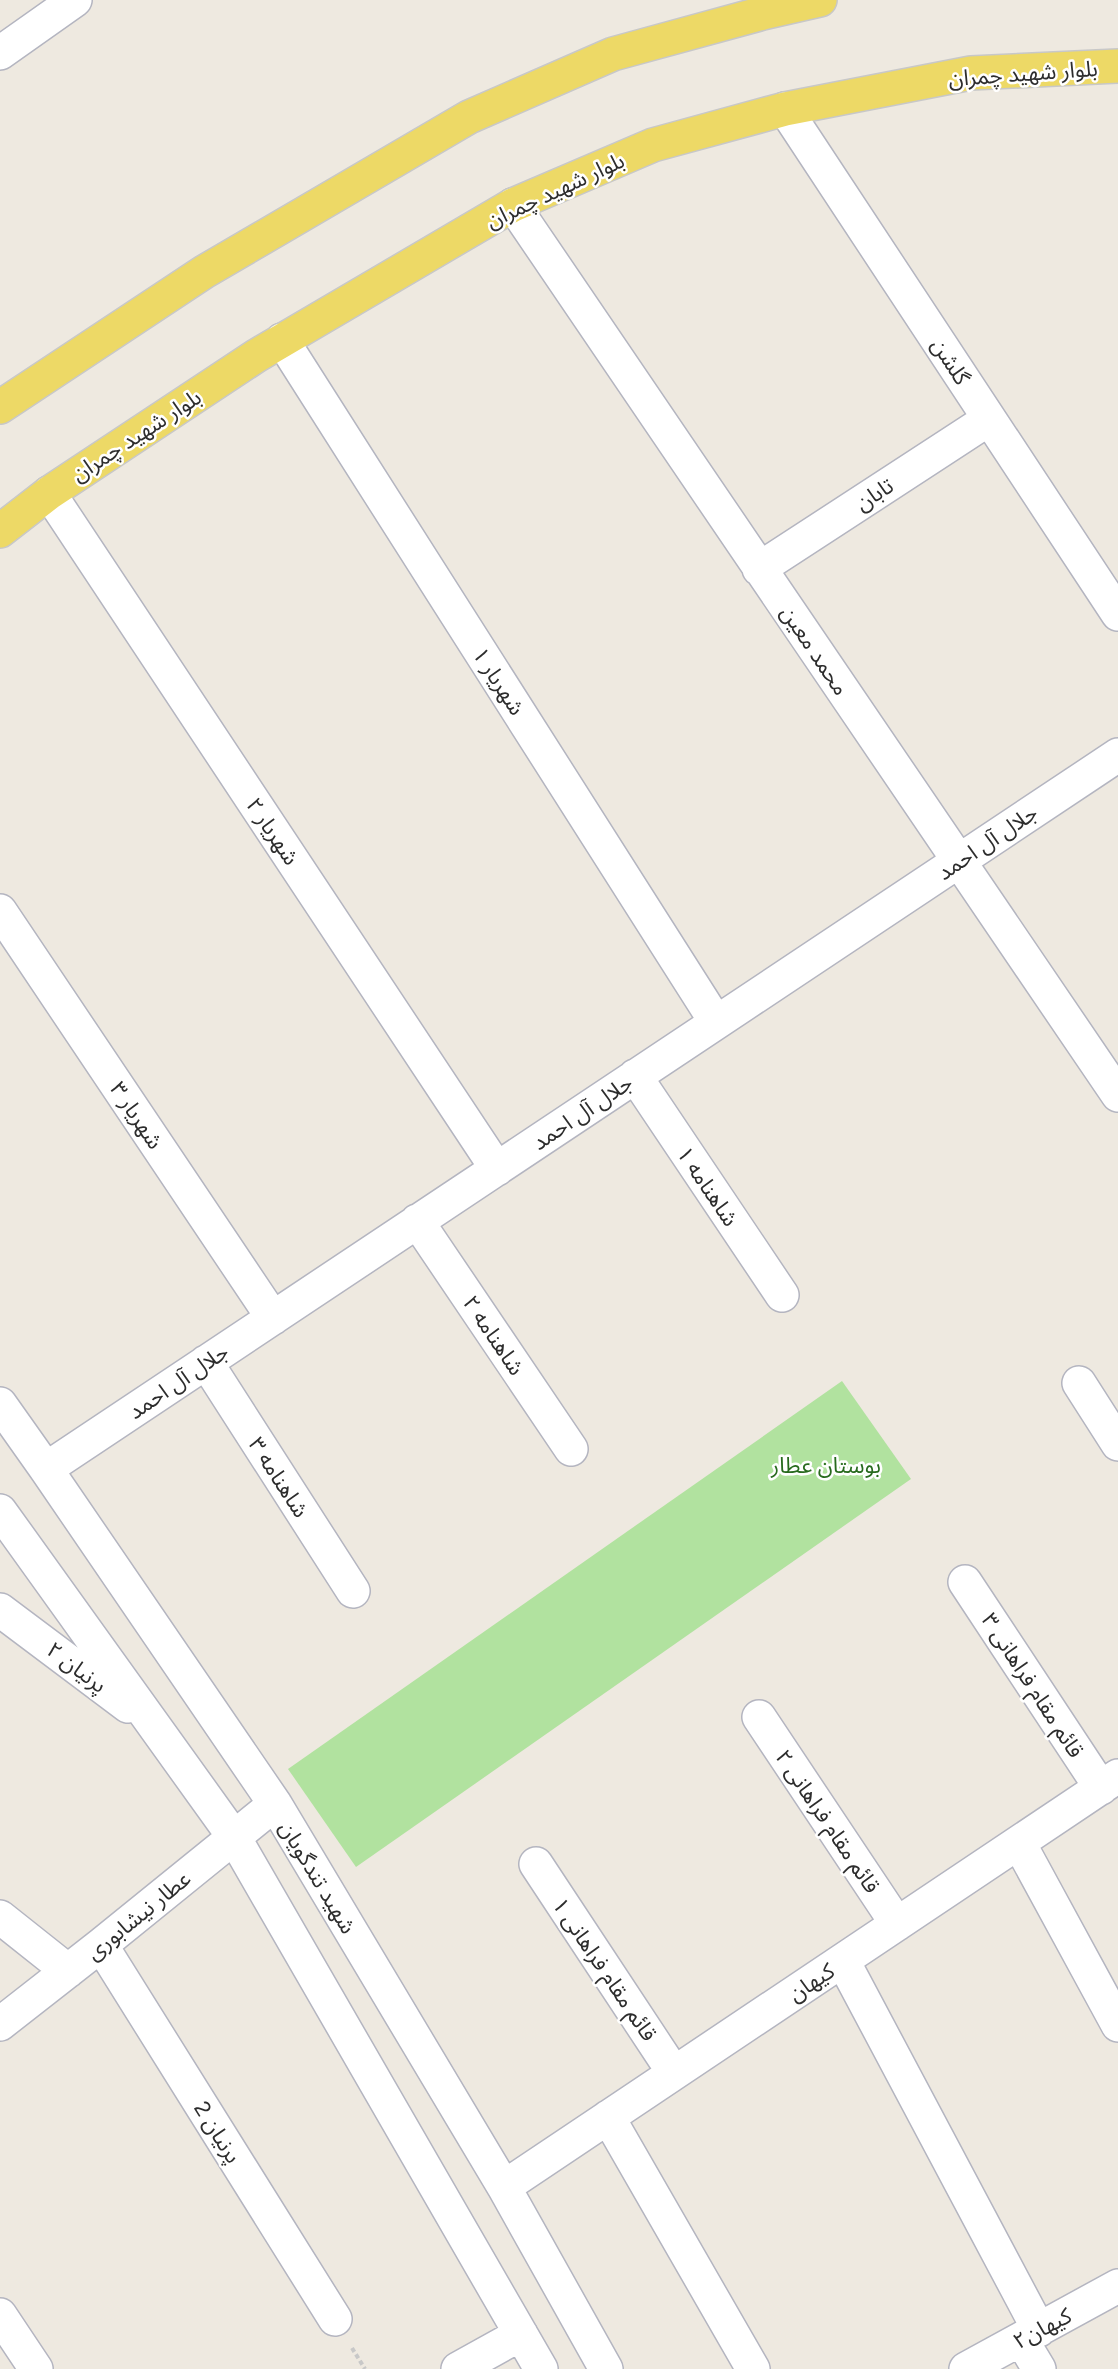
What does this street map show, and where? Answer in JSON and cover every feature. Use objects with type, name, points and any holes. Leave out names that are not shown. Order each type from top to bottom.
[{"type":"main road","points":[[0,407],[204,272],[469,117],[613,54],[763,13],[820,0]]},
{"type":"main road","name":"بلوار شهید چمران","points":[[0,531],[49,492],[282,340],[513,205],[653,145],[785,109],[971,73],[1118,66]]},
{"type":"street","points":[[0,53],[75,0]]},
{"type":"street","name":"گلشن","points":[[785,109],[1118,614]]},
{"type":"street","name":"محمد معین","points":[[513,205],[1118,1095]]},
{"type":"street","name":"شهریار ۱","points":[[282,340],[716,1022]]},
{"type":"street","name":"تابان","points":[[759,569],[989,419]]},
{"type":"street","name":"شهریار ۲","points":[[49,492],[496,1169]]},
{"type":"street","name":"جلال آل احمد","points":[[46,1468],[1118,755]]},
{"type":"street","name":"شهریار ۳","points":[[0,911],[273,1318]]},
{"type":"street","name":"شاهنامه ۱","points":[[635,1077],[782,1295]]},
{"type":"street","name":"شاهنامه ۲","points":[[417,1221],[571,1449]]},
{"type":"street","name":"شاهنامه ۳","points":[[206,1362],[353,1591]]},
{"type":"street","points":[[1079,1383],[1118,1444]]},
{"type":"street","name":"شهید تندگویان","points":[[0,1404],[275,1804],[504,2187],[606,2369]]},
{"type":"street","points":[[0,1511],[234,1837],[541,2369]]},
{"type":"street","name":"قائم مقام فراهانی ۳","points":[[965,1582],[1110,1782]]},
{"type":"street","name":"پرنیان ۲","points":[[0,1610],[153,1725]]},
{"type":"street","name":"قائم مقام فراهانی ۲","points":[[759,1717],[897,1924]]},
{"type":"street","name":"کیهان","points":[[504,2187],[1110,1782]]},
{"type":"street","name":"عطار نیشابوری","points":[[0,2024],[275,1804]]},
{"type":"street","points":[[1019,1843],[1118,2025]]},
{"type":"street","name":"قائم مقام فراهانی ۱","points":[[536,1864],[674,2073]]},
{"type":"street","points":[[0,1917],[68,1971]]},
{"type":"street","name":"پرنیان 2","points":[[101,1945],[335,2319]]},
{"type":"street","points":[[843,1961],[1030,2334],[1039,2369]]},
{"type":"street","points":[[608,2117],[753,2369]]},
{"type":"street","name":"کیهان۲","points":[[966,2369],[1118,2286]]},
{"type":"street","points":[[0,2315],[36,2369]]},
{"type":"street","points":[[458,2369],[520,2334]]},
{"type":"green space","name":"بوستان عطار","points":[[842,1381],[911,1479],[356,1867],[288,1769]]}]
